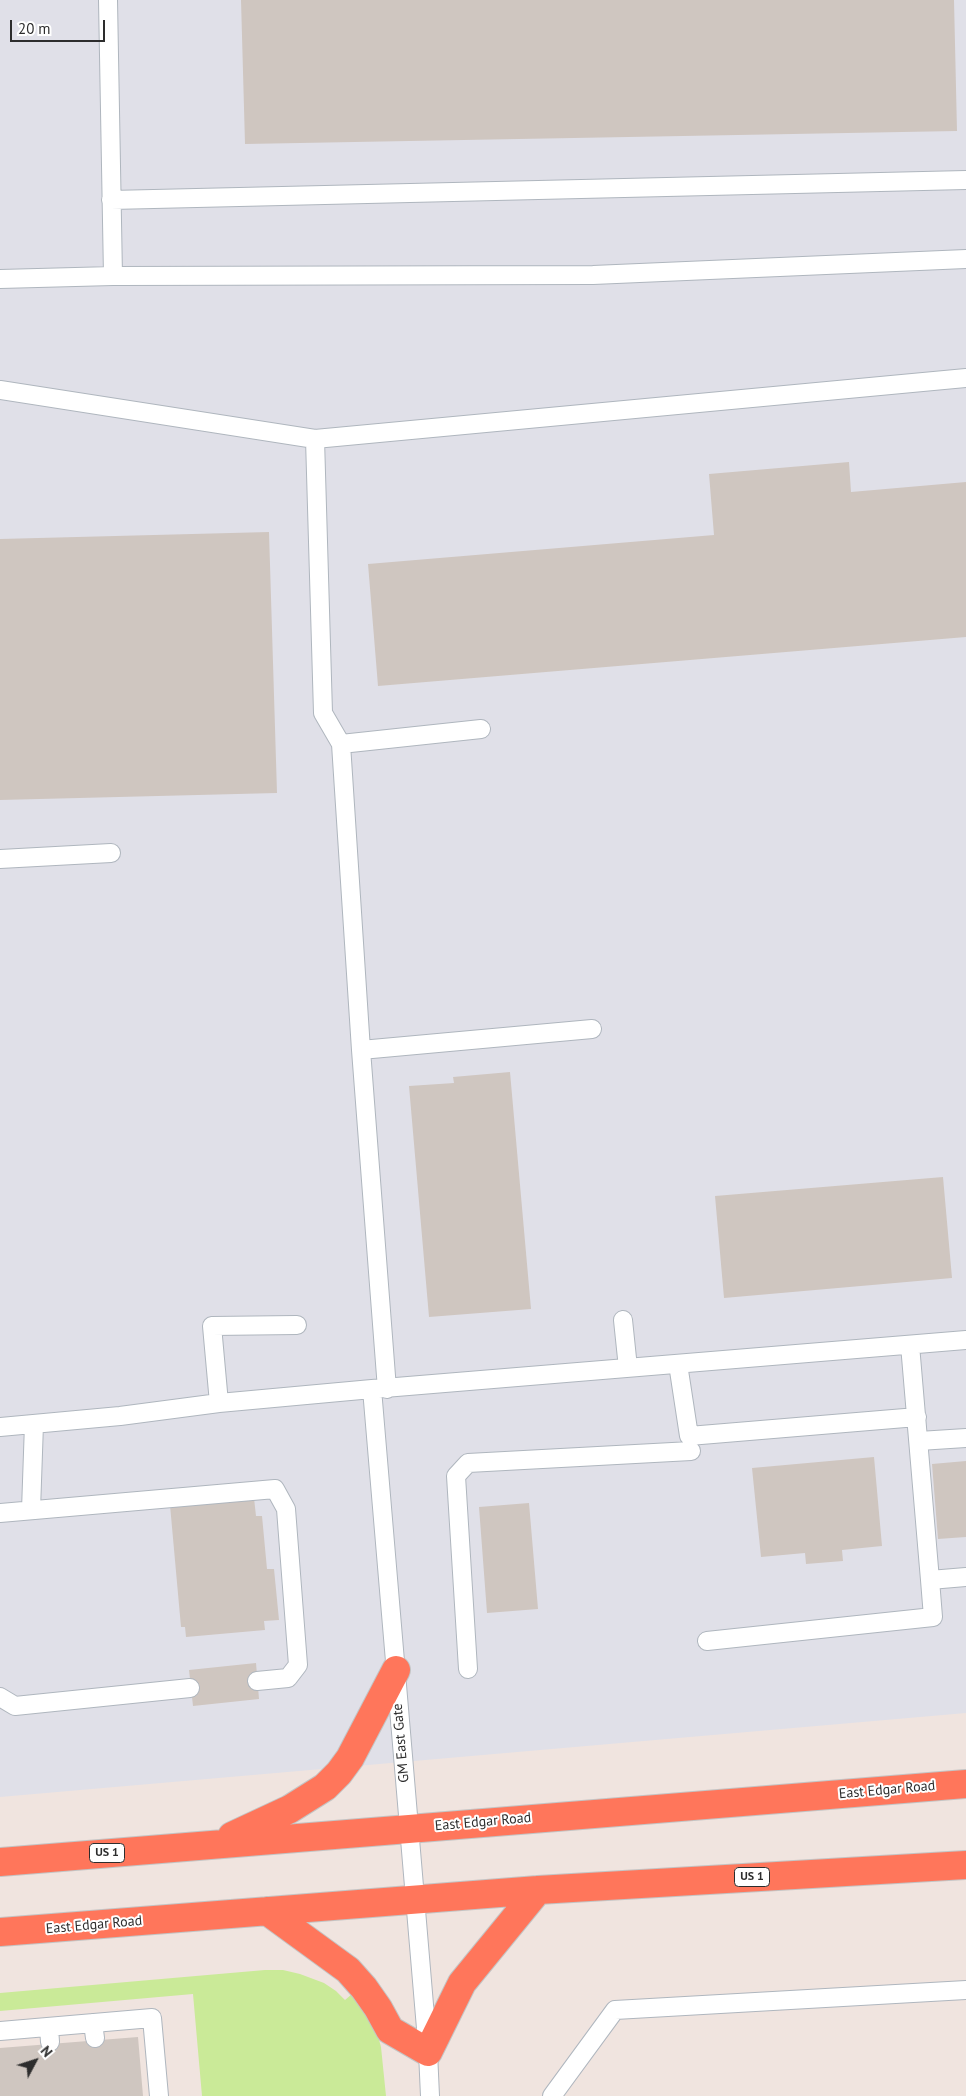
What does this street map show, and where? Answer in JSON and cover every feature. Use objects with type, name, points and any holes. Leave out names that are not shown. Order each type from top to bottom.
[{"type":"highway","points":[[214,1844],[290,1809],[325,1786],[350,1758],[396,1670]]},
{"type":"highway","name":"East Edgar Road","points":[[0,1862],[966,1784]]},
{"type":"highway","name":"East Edgar Road","points":[[0,1932],[538,1890],[966,1865]]},
{"type":"highway","points":[[267,1910],[348,1970],[378,2008],[390,2030],[428,2052],[462,1983],[538,1890]]},
{"type":"lane","points":[[108,0],[113,276]]},
{"type":"lane","points":[[111,200],[966,180]]},
{"type":"lane","points":[[0,279],[113,276],[593,275],[966,259]]},
{"type":"lane","points":[[0,390],[315,439],[966,378]]},
{"type":"lane","points":[[315,439],[323,713],[341,744],[481,729]]},
{"type":"lane","name":"GM East Gate","points":[[341,744],[361,1050],[396,1670],[428,2052],[430,2096]]},
{"type":"lane","points":[[0,859],[111,853]]},
{"type":"lane","points":[[361,1050],[592,1029]]},
{"type":"lane","points":[[623,1320],[628,1368]]},
{"type":"lane","points":[[219,1403],[212,1326],[298,1325]]},
{"type":"lane","points":[[0,1426],[120,1416],[219,1403],[966,1340]]},
{"type":"lane","points":[[706,1641],[933,1617],[910,1345]]},
{"type":"lane","points":[[678,1364],[690,1436],[917,1417]]},
{"type":"lane","points":[[31,1510],[34,1424]]},
{"type":"lane","points":[[919,1441],[966,1438]]},
{"type":"lane","points":[[468,1669],[456,1476],[468,1463],[691,1452]]},
{"type":"lane","points":[[0,1513],[275,1489],[286,1509],[298,1664],[288,1678],[257,1681]]},
{"type":"lane","points":[[930,1580],[966,1577]]},
{"type":"lane","points":[[0,1697],[15,1706],[190,1688]]},
{"type":"lane","points":[[552,2096],[615,2010],[966,1990]]},
{"type":"lane","points":[[0,2031],[50,2034],[94,2031],[152,2018],[159,2096]]},
{"type":"shaded area","points":[[0,0],[966,0],[966,1713],[0,1797]]},
{"type":"green space","points":[[283,1970],[324,1983],[345,2000],[352,1994],[373,2022],[378,2036],[381,2047],[386,2096],[202,2096],[193,1994],[0,2011],[0,1993]]},
{"type":"building","points":[[241,0],[954,0],[957,131],[245,144]]},
{"type":"building","points":[[849,462],[851,492],[966,482],[966,637],[378,686],[368,564],[714,535],[709,474]]},
{"type":"building","points":[[269,532],[277,793],[0,800],[0,539]]},
{"type":"building","points":[[510,1072],[531,1309],[429,1317],[409,1086],[454,1083],[453,1077]]},
{"type":"building","points":[[943,1177],[952,1278],[724,1298],[715,1196]]},
{"type":"building","points":[[874,1457],[882,1546],[842,1550],[843,1561],[806,1564],[805,1553],[761,1557],[752,1468]]},
{"type":"building","points":[[966,1461],[966,1537],[938,1539],[932,1464]]},
{"type":"building","points":[[254,1498],[256,1516],[262,1516],[267,1569],[274,1569],[279,1620],[264,1621],[265,1630],[186,1637],[185,1627],[181,1627],[170,1505]]},
{"type":"building","points":[[529,1503],[538,1609],[487,1613],[479,1507]]},
{"type":"building","points":[[256,1663],[259,1699],[193,1706],[189,1670]]},
{"type":"building","points":[[138,2037],[143,2096],[0,2096],[0,2048]]}]
